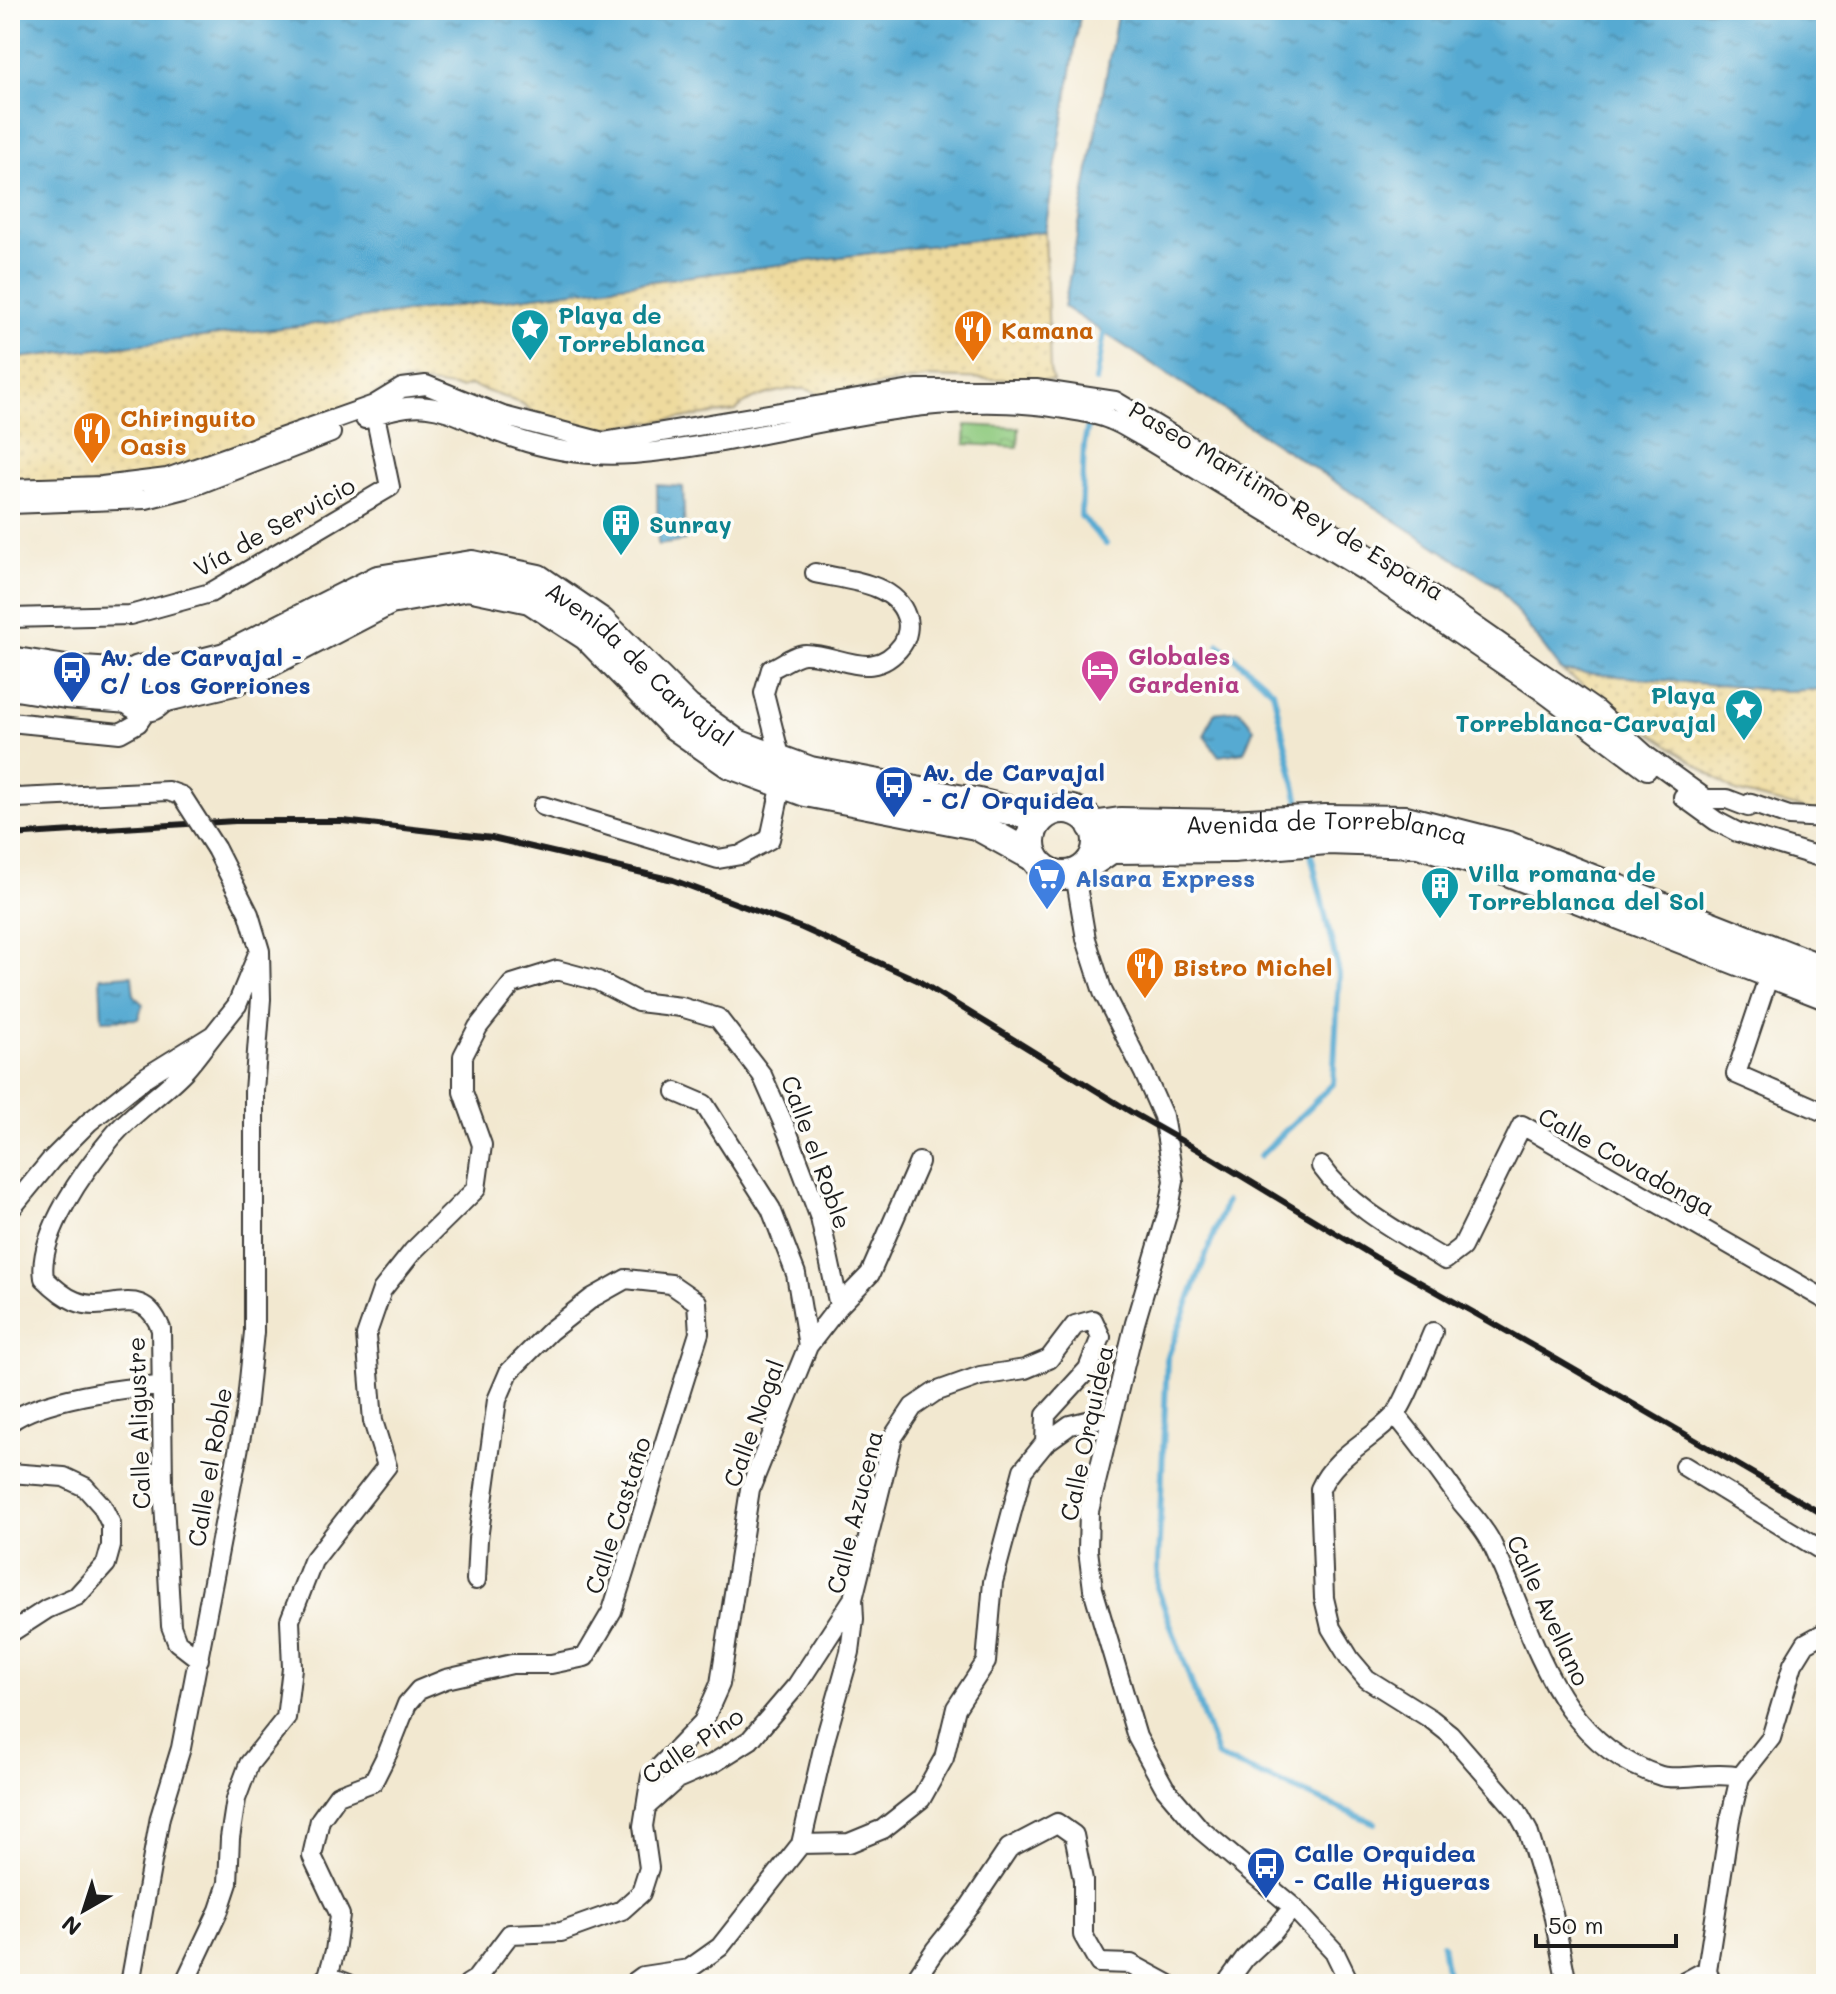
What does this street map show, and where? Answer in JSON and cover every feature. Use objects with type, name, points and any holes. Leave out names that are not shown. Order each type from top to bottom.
[{"type":"main road","name":"Avenida de Carvajal","points":[[10,685],[66,694],[145,691],[225,657],[378,580],[472,565],[538,579],[601,622],[687,708],[806,792],[976,825],[1034,857]]},
{"type":"main road","name":"Avenida de Carvajal","points":[[10,661],[66,670],[145,691]]},
{"type":"main road","name":"Avenida de Carvajal","points":[[781,772],[810,771],[1041,818]]},
{"type":"main road","points":[[1058,809],[1068,809],[1086,818],[1092,826],[1097,846],[1082,869],[1056,875],[1047,871],[1034,857],[1031,836],[1041,818],[1058,809]]},
{"type":"main road","name":"Avenida de Torreblanca","points":[[1092,826],[1120,822],[1230,824],[1290,832],[1406,820],[1508,846],[1826,971]]},
{"type":"main road","name":"Avenida de Torreblanca","points":[[1326,830],[1418,843],[1488,864],[1826,995]]},
{"type":"main road","name":"Avenida de Torreblanca","points":[[1082,869],[1111,849],[1233,848],[1290,832]]},
{"type":"street","points":[[10,489],[102,486],[167,478],[374,405],[402,388],[426,385],[503,416],[603,442],[917,389],[1036,389],[1115,401],[1321,524],[1431,595],[1596,710],[1648,757],[1706,799],[1727,799],[1748,807],[1751,803],[1789,816],[1826,818]]},
{"type":"street","name":"Paseo Marítimo Rey de España","points":[[10,504],[146,499],[189,488],[404,405],[440,407],[516,439],[552,448],[612,454],[674,449],[921,405],[978,402],[1033,404],[1095,414],[1143,437],[1371,575],[1540,690],[1716,821],[1737,832],[1826,859]]},
{"type":"street","name":"Vía de Servicio","points":[[10,618],[130,615],[210,593],[390,487],[375,415]]},
{"type":"street","points":[[543,806],[718,859],[741,855],[770,839],[781,772],[764,693],[771,669],[803,654],[854,665],[881,664],[896,653],[907,638],[907,616],[884,589],[815,573]]},
{"type":"street","points":[[10,722],[120,733],[138,723],[145,691]]},
{"type":"street","name":"Calle el Roble","points":[[10,794],[17,798],[168,791],[182,796],[216,849],[249,914],[260,951],[261,999],[254,1091],[254,1332],[246,1410],[181,1748],[160,1817],[130,1984]]},
{"type":"street","name":"Calle Orquidea","points":[[1082,869],[1086,939],[1103,992],[1163,1116],[1174,1181],[1089,1511],[1088,1550],[1093,1589],[1137,1737],[1165,1788],[1200,1829],[1293,1907],[1334,1951],[1350,1984]]},
{"type":"street","name":"Calle Aligustre","points":[[199,1659],[177,1642],[171,1626],[163,1484],[161,1329],[154,1312],[143,1303],[93,1305],[75,1301],[44,1278],[42,1264],[51,1231],[63,1206],[113,1136],[186,1069],[237,1005],[260,951]]},
{"type":"street","name":"Calle el Roble","points":[[184,1984],[219,1910],[228,1883],[236,1799],[249,1764],[286,1718],[292,1668],[290,1620],[313,1561],[387,1466],[373,1421],[366,1336],[382,1290],[413,1251],[476,1189],[482,1145],[463,1092],[463,1056],[478,1027],[512,984],[557,970],[598,981],[638,1002],[681,1007],[718,1018],[762,1075],[789,1136],[820,1218],[839,1306]]},
{"type":"street","points":[[1769,975],[1736,1074],[1826,1113]]},
{"type":"street","points":[[10,1210],[51,1160],[89,1122],[147,1076],[213,1035]]},
{"type":"street","points":[[676,1092],[704,1104],[771,1209],[796,1274],[808,1346]]},
{"type":"street","name":"Calle Covadonga","points":[[1321,1166],[1337,1188],[1445,1260],[1462,1247],[1522,1125],[1826,1300]]},
{"type":"street","name":"Calle Nogal","points":[[648,1805],[651,1776],[703,1722],[720,1684],[750,1489],[808,1346],[839,1306],[870,1274],[919,1162]]},
{"type":"street","name":"Calle Castaño","points":[[323,1980],[335,1951],[340,1915],[312,1856],[320,1820],[338,1795],[373,1782],[407,1704],[419,1690],[446,1679],[512,1664],[551,1664],[585,1657],[612,1611],[630,1558],[699,1333],[697,1302],[671,1284],[626,1279],[592,1298],[550,1331],[509,1372],[497,1400],[478,1539],[476,1580]]},
{"type":"street","name":"Calle Azucena","points":[[632,1984],[643,1976],[689,1969],[720,1947],[801,1844],[825,1740],[850,1652],[853,1599],[893,1437],[913,1407],[935,1392],[980,1376],[1025,1369],[1049,1359],[1075,1325],[1093,1320],[1101,1337],[1088,1369],[1046,1415],[1045,1443]]},
{"type":"street","points":[[1433,1332],[1396,1415],[1342,1457],[1326,1475],[1320,1489],[1324,1598],[1331,1628],[1367,1679],[1450,1734],[1517,1811],[1528,1831],[1553,1913],[1567,1984]]},
{"type":"street","points":[[10,1422],[30,1411],[105,1391],[162,1386]]},
{"type":"street","points":[[801,1844],[849,1843],[883,1829],[921,1799],[944,1758],[956,1708],[986,1662],[993,1582],[1023,1470],[1045,1443],[1070,1425],[1112,1415]]},
{"type":"street","name":"Calle Avellano","points":[[1396,1415],[1490,1540],[1526,1629],[1559,1694],[1585,1729],[1617,1755],[1663,1777],[1724,1773],[1740,1777]]},
{"type":"street","points":[[1684,1466],[1826,1553]]},
{"type":"street","points":[[10,1473],[64,1477],[85,1487],[102,1506],[111,1524],[111,1546],[106,1564],[77,1596],[47,1609],[10,1633]]},
{"type":"street","name":"Calle Pino","points":[[468,1984],[476,1979],[510,1934],[561,1932],[622,1910],[641,1893],[649,1868],[643,1826],[648,1805],[677,1779],[712,1764],[750,1740],[797,1685],[853,1599]]},
{"type":"street","points":[[1681,1984],[1710,1977],[1730,1820],[1740,1777],[1771,1738],[1793,1664],[1806,1643],[1826,1632]]},
{"type":"street","points":[[912,1984],[1009,1848],[1057,1823],[1074,1835],[1083,1880],[1083,1935],[1099,1963],[1131,1964],[1168,1984]]},
{"type":"street","points":[[1226,1984],[1245,1958],[1274,1931],[1293,1907]]},
{"type":"street","points":[[323,1980],[349,1984]]},
{"type":"sand","name":"Playa de Torreblanca","points":[[1045,231],[1050,371],[1053,381],[930,377],[821,395],[795,389],[757,398],[736,411],[599,429],[542,420],[523,404],[470,385],[461,388],[404,381],[207,471],[10,495],[10,359],[307,325]]},
{"type":"sand","name":"Playa Torreblanca-Carvajal","points":[[1562,671],[1784,691],[1826,689],[1826,811],[1812,811],[1736,792]]},
{"type":"green space","points":[[966,425],[1019,428],[1018,447],[965,444]]},
{"type":"water","points":[[10,10],[1081,10],[1045,231],[307,325],[10,359]]},
{"type":"water","points":[[1118,10],[1826,10],[1826,689],[1784,691],[1562,671],[1498,587],[1064,307]]},
{"type":"water","points":[[657,485],[683,487],[685,541],[658,545]]},
{"type":"water","points":[[1239,710],[1254,728],[1244,752],[1219,756],[1204,736],[1214,713]]},
{"type":"water","points":[[132,975],[134,996],[143,1004],[138,1019],[102,1020],[100,977]]},
{"type":"waterway","points":[[1096,381],[1104,333]]},
{"type":"waterway","points":[[1088,425],[1084,445],[1081,516],[1106,544]]},
{"type":"waterway","points":[[1219,644],[1273,691],[1301,811]]},
{"type":"waterway","points":[[1260,1156],[1333,1084],[1339,974],[1310,850]]},
{"type":"waterway","points":[[1226,1202],[1167,1359],[1157,1587],[1218,1757],[1375,1823]]},
{"type":"waterway","points":[[1442,1944],[1448,1984]]},
{"type":"railway","points":[[10,835],[235,821],[343,821],[492,838],[673,880],[802,928],[917,980],[1375,1257],[1826,1516]]},
{"type":"place","name":"Playa de Torreblanca","points":[[530,362]]},
{"type":"place","name":"Kamana","points":[[973,363]]},
{"type":"place","name":"Chiringuito Oasis","points":[[92,465]]},
{"type":"place","name":"Sunray","points":[[621,557]]},
{"type":"place","name":"Globales Gardenia","points":[[1100,703]]},
{"type":"place","name":"Av. de Carvajal - C/ Los Gorriones","points":[[72,704]]},
{"type":"place","name":"Playa Torreblanca-Carvajal","points":[[1744,742]]},
{"type":"place","name":"Av. de Carvajal - C/ Orquidea","points":[[894,819]]},
{"type":"place","name":"Alsara Express","points":[[1047,911]]},
{"type":"place","name":"Villa romana de Torreblanca del Sol","points":[[1440,920]]},
{"type":"place","name":"Bistro Michel","points":[[1145,1000]]},
{"type":"place","name":"Calle Orquidea - Calle Higueras","points":[[1266,1900]]}]
